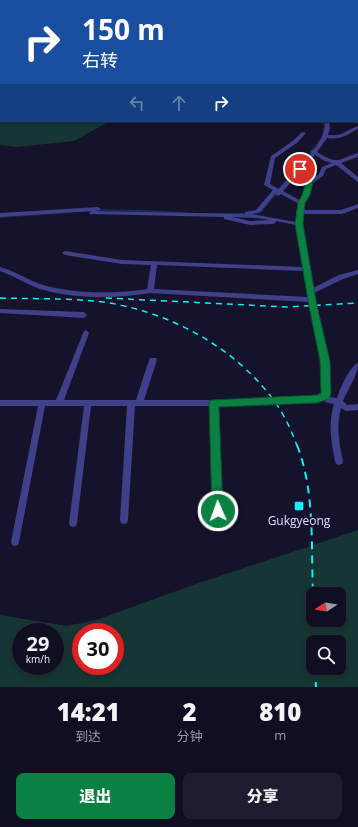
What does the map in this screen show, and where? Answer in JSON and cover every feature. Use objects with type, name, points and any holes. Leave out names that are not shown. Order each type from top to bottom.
[{"type":"street","points":[[0,215],[97,208],[250,213],[258,211],[300,169],[326,136],[328,127],[327,122]]},
{"type":"street","points":[[326,136],[345,136],[358,126]]},
{"type":"street","points":[[301,203],[267,185],[273,157],[296,141],[304,133]]},
{"type":"street","points":[[313,152],[327,160],[337,163],[358,180]]},
{"type":"street","points":[[310,182],[321,175],[324,168],[358,155]]},
{"type":"street","points":[[300,169],[308,176],[310,182],[306,195],[301,203],[299,224],[312,300],[325,361],[325,396],[328,400],[339,402],[346,408],[358,407]]},
{"type":"street","points":[[257,216],[262,213],[278,190]]},
{"type":"street","points":[[299,212],[342,212],[358,206]]},
{"type":"street","points":[[92,213],[257,216],[280,222],[299,224]]},
{"type":"street","points":[[218,216],[239,222],[280,222]]},
{"type":"street","points":[[65,253],[122,262],[307,269]]},
{"type":"street","points":[[150,291],[154,263]]},
{"type":"street","points":[[0,269],[45,288],[109,294],[131,294],[150,291],[312,300]]},
{"type":"street","points":[[311,292],[341,277],[358,272]]},
{"type":"street","points":[[0,310],[84,315]]},
{"type":"street","points":[[59,403],[86,333]]},
{"type":"street","points":[[124,520],[135,403],[153,360]]},
{"type":"street","points":[[339,461],[334,425],[339,402],[347,383],[358,366]]},
{"type":"street","points":[[0,403],[214,403],[317,399],[325,396]]},
{"type":"street","points":[[15,542],[42,403]]},
{"type":"street","points":[[73,523],[88,403]]},
{"type":"street","points":[[214,403],[218,511]]},
{"type":"green space","points":[[0,122],[108,122],[74,141],[17,147],[0,145]]},
{"type":"green space","points":[[358,530],[358,687],[0,687],[0,615],[49,623],[12,623],[12,675],[64,675],[64,626],[72,625],[72,675],[124,675],[124,623],[82,623],[96,620],[193,585]]},
{"type":"water","points":[[323,122],[325,122],[326,125],[322,139],[262,212],[256,215],[95,211],[0,218],[0,216],[89,209],[199,213],[251,213],[265,204],[321,138],[324,128]]},
{"type":"railway","points":[[0,298],[64,299],[103,302],[151,313],[197,334],[238,362],[256,379],[280,409],[297,446]]},
{"type":"railway","points":[[106,298],[287,307],[358,303]]},
{"type":"railway","points":[[297,445],[307,481],[311,518],[313,587]]},
{"type":"railway","points":[[314,627],[315,635]]},
{"type":"railway","points":[[315,675],[316,687]]},
{"type":"place","name":"Gukgyeong","points":[[299,506]]},
{"type":"route","points":[[218,511],[214,403],[317,399],[322,398],[326,393],[325,361],[313,306],[299,224],[301,203],[306,195],[310,182],[308,176],[300,169]]}]
